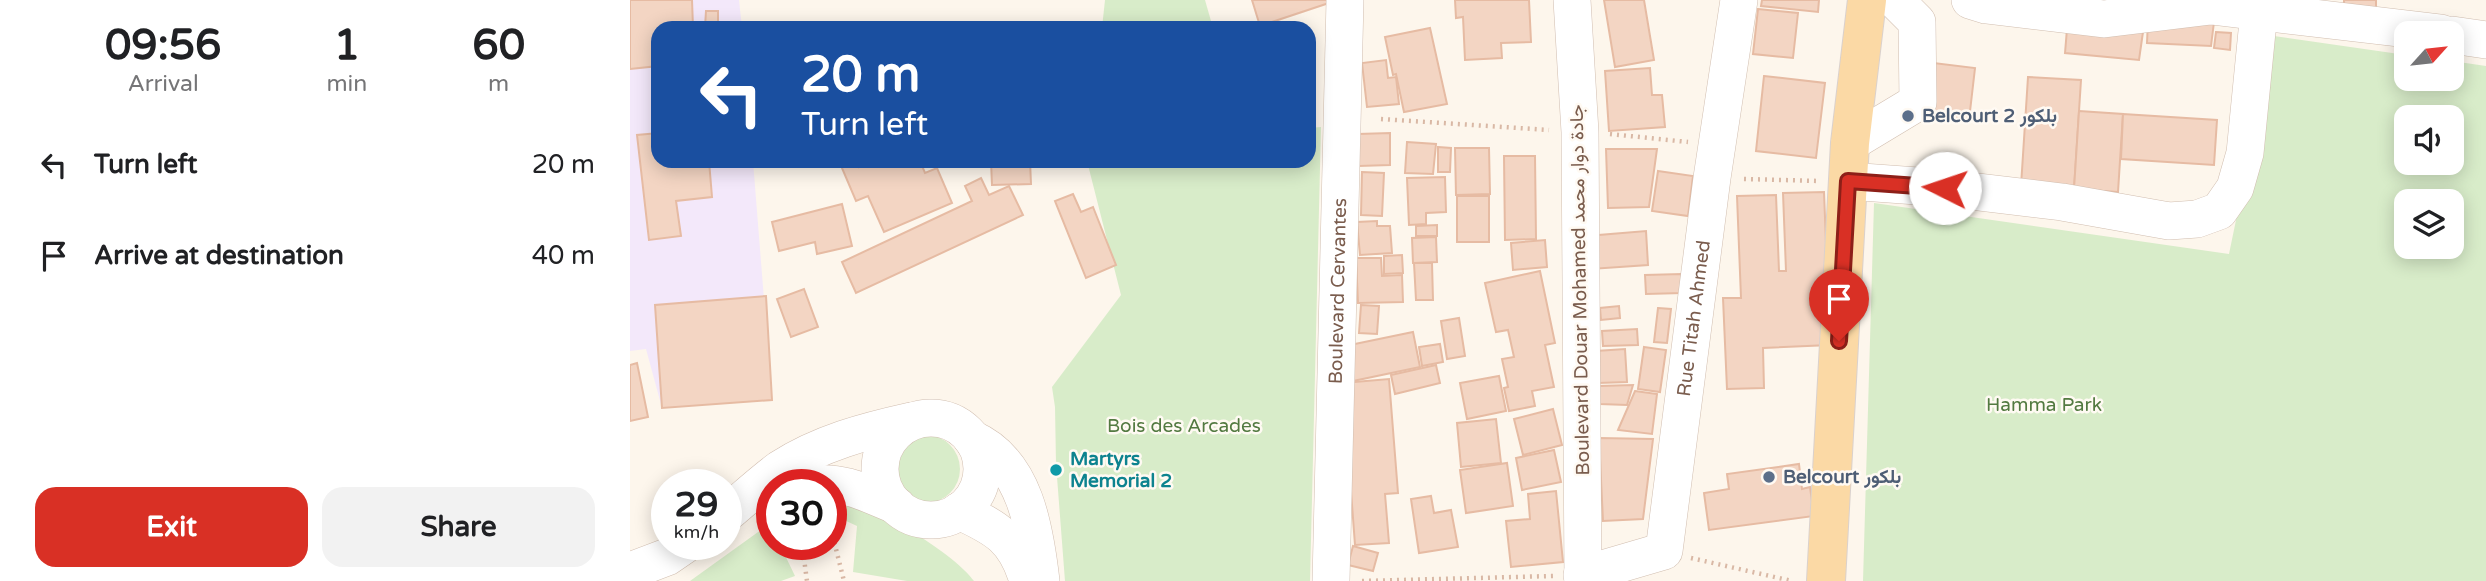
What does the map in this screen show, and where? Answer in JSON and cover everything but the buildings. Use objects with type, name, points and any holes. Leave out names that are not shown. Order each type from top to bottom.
[{"type":"main road","points":[[1826,581],[1850,143],[1867,0]]},
{"type":"street","name":"Boulevard Cervantes","points":[[1331,581],[1345,0]]},
{"type":"street","name":"Boulevard Douar Mohamed جادة دوار محمد","points":[[1572,0],[1580,132],[1582,578]]},
{"type":"street","name":"Rue Titah Ahmed","points":[[1664,551],[1712,178],[1739,0]]},
{"type":"street","points":[[1850,143],[1919,102],[1917,22],[1895,0]]},
{"type":"street","points":[[1970,0],[1986,5],[2105,19],[2211,6],[2259,11],[2390,13],[2410,21]]},
{"type":"street","points":[[1848,181],[1945,188],[2062,202],[2169,221],[2197,219],[2219,211],[2235,188],[2245,153],[2259,11]]},
{"type":"street","points":[[2464,37],[2486,40]]},
{"type":"street","points":[[742,501],[782,468],[822,447],[868,430],[928,418],[945,419],[997,454],[1019,487],[1036,541],[1041,581]]},
{"type":"street","points":[[911,421],[889,440],[880,467],[887,495],[908,514],[921,519],[934,520],[959,511],[971,500],[979,486],[981,461],[972,439]]},
{"type":"street","points":[[847,485],[897,506]]},
{"type":"street","points":[[959,511],[985,524],[1011,542],[1028,581]]},
{"type":"street","points":[[1582,578],[1664,551]]},
{"type":"street","points":[[630,560],[667,561]]},
{"type":"street","points":[[630,571],[667,561]]},
{"type":"path","points":[[1712,178],[1848,181]]},
{"type":"path","points":[[1664,551],[1793,581]]},
{"type":"path","points":[[804,560],[807,581]]},
{"type":"path","points":[[839,560],[844,581]]},
{"type":"path","points":[[1358,581],[1582,578]]},
{"type":"shaded area","points":[[630,0],[739,0],[741,21],[651,21],[651,168],[754,168],[772,400],[662,408],[646,349],[630,351]]},
{"type":"green space","points":[[1105,0],[1205,0],[1211,21],[1103,21]]},
{"type":"green space","name":"Hamma Park","points":[[2274,36],[2394,53],[2394,91],[2464,91],[2464,63],[2486,66],[2486,581],[1863,581],[1874,203],[2229,254]]},
{"type":"green space","name":"Bois des Arcades","points":[[1316,127],[1321,127],[1310,581],[1065,581],[1052,387],[1121,295],[1089,168],[1316,168]]},
{"type":"green space","points":[[926,435],[939,438],[950,445],[957,456],[960,469],[957,482],[950,493],[939,500],[926,503],[913,500],[902,493],[895,482],[892,469],[895,456],[902,445],[913,438]]},
{"type":"green space","points":[[847,504],[876,512],[907,528],[939,549],[974,581],[907,581],[853,572],[857,526],[847,521]]},
{"type":"green space","points":[[756,534],[756,560],[787,560],[795,576],[781,581],[690,581],[719,560],[742,560],[742,544]]},
{"type":"place","name":"Belcourt 2 بلكور","points":[[1908,116]]},
{"type":"place","name":"Martyrs Memorial 2","points":[[1056,470]]},
{"type":"place","name":"Belcourt بلكور","points":[[1769,477]]},
{"type":"route","points":[[1839,341],[1848,181],[1945,188]]}]
